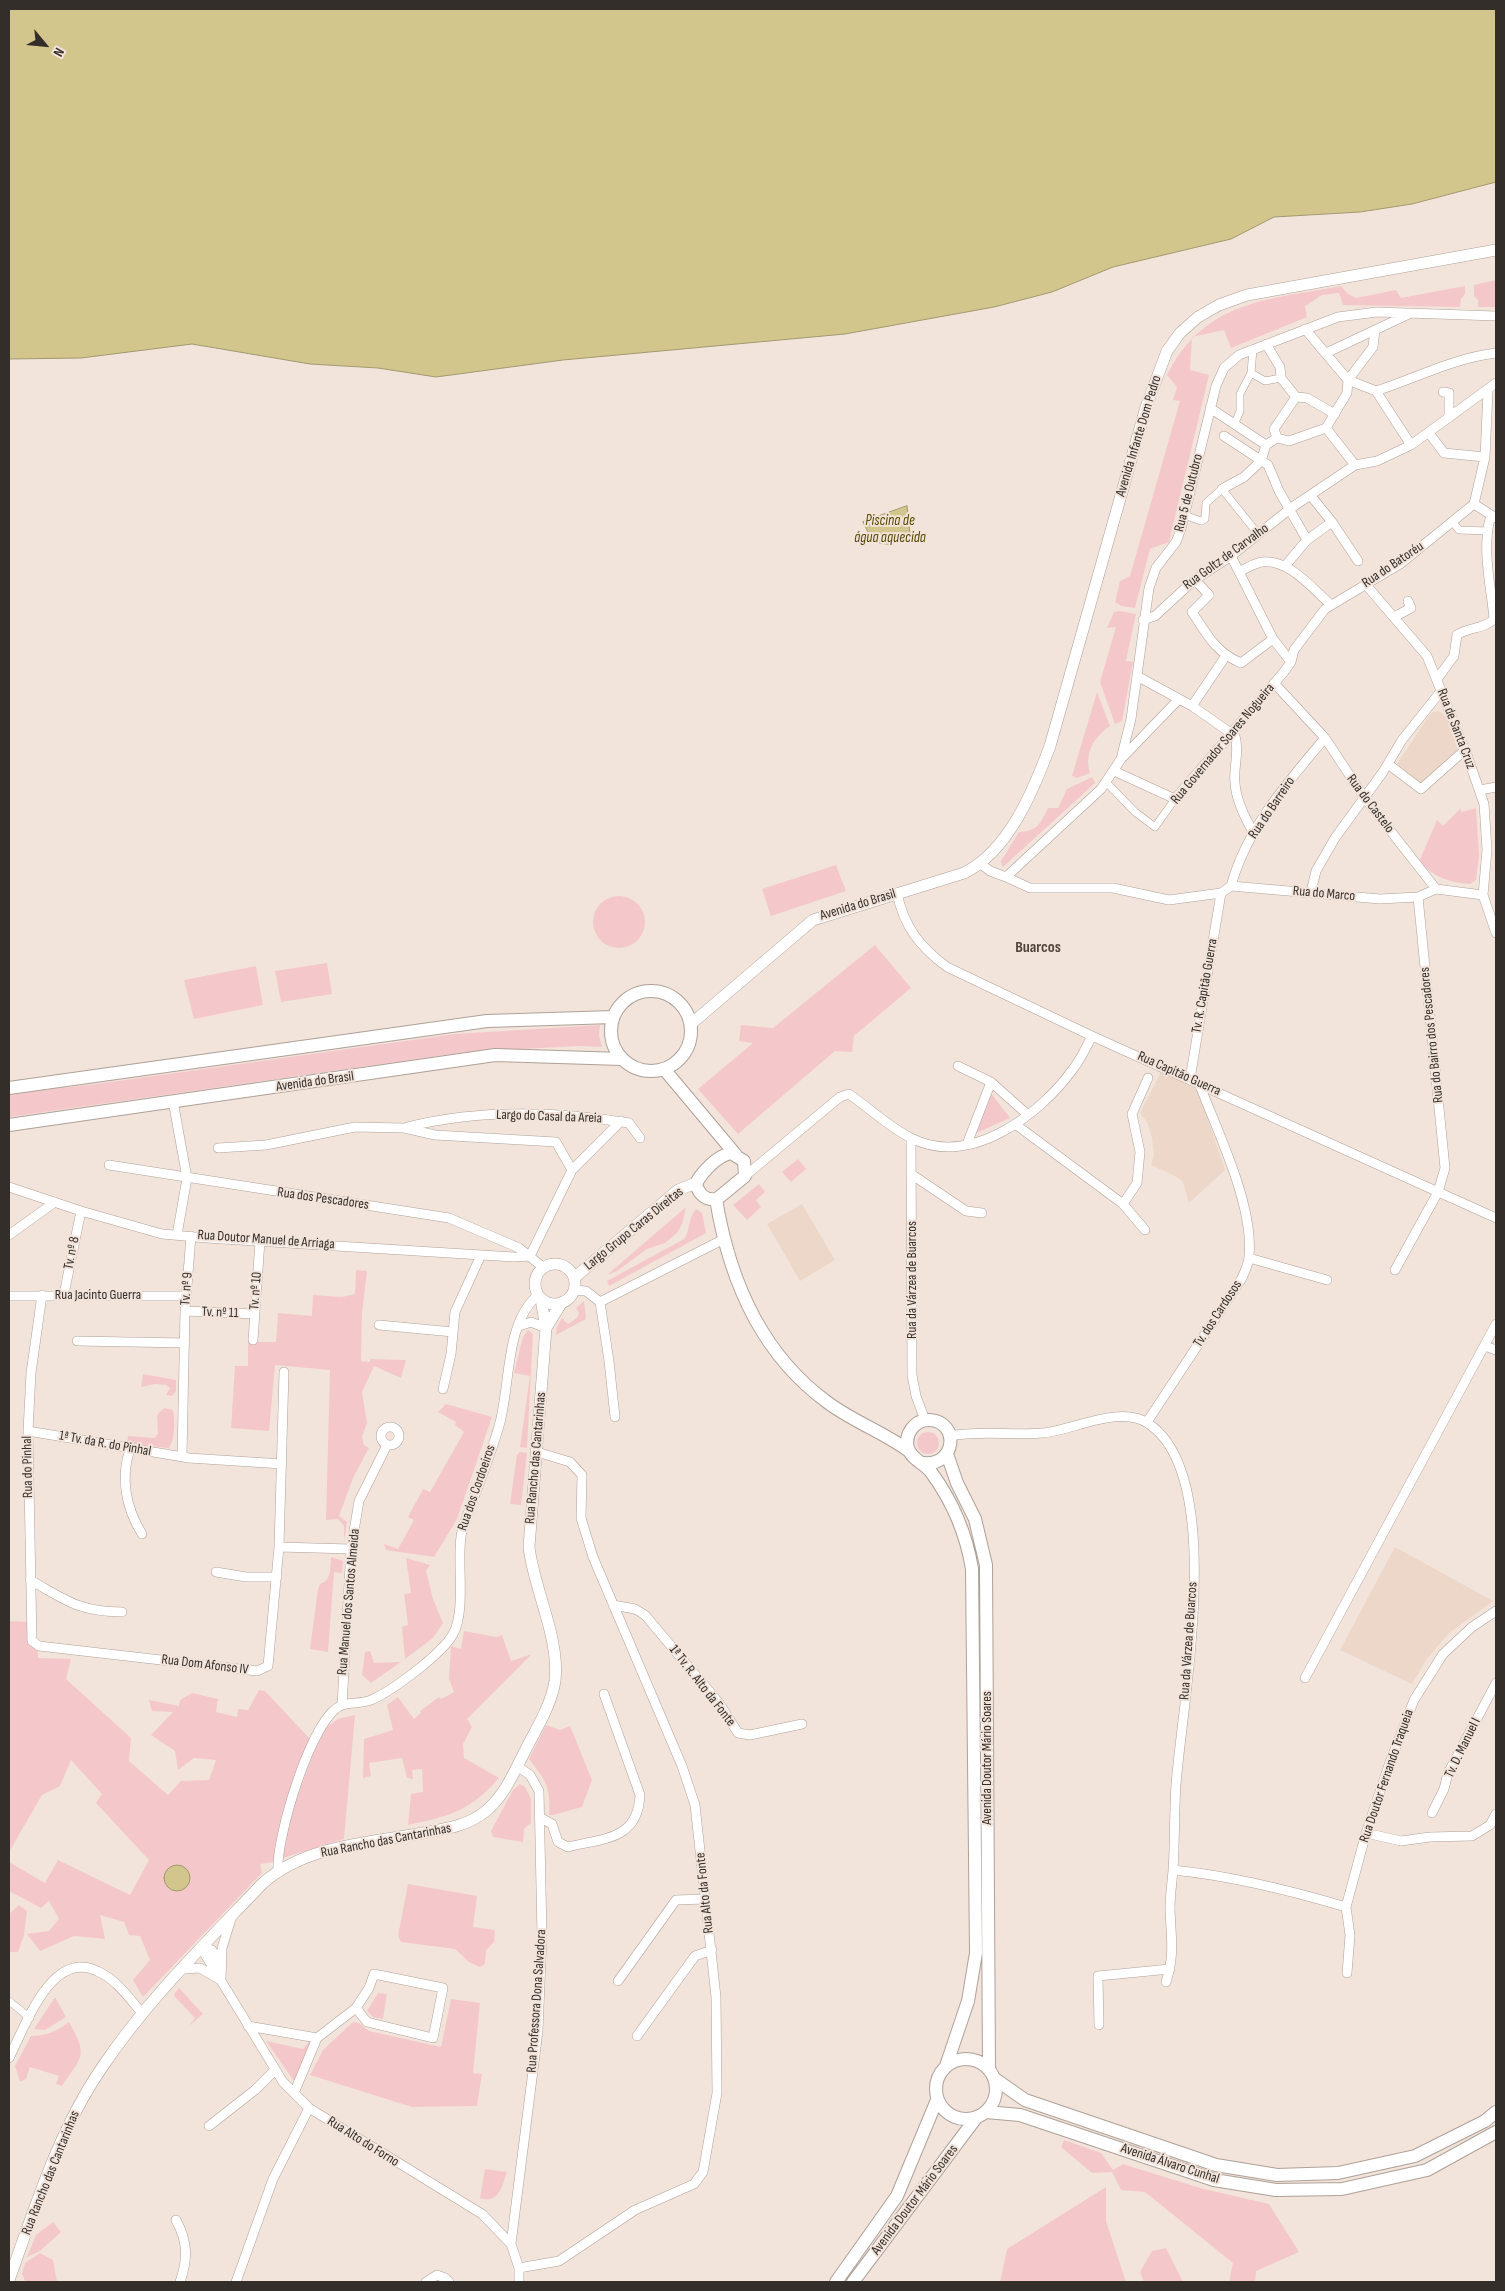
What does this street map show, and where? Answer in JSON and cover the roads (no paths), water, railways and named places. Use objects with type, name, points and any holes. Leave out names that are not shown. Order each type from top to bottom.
[{"type":"main road","points":[[652,991],[666,994],[678,1001],[686,1012],[690,1024],[687,1049],[678,1061],[664,1069],[642,1070],[622,1059],[613,1044],[611,1035],[613,1017],[625,1000],[638,993],[652,991]]},
{"type":"main road","points":[[9,1088],[487,1021],[613,1017]]},
{"type":"main road","name":"Avenida do Brasil","points":[[9,1125],[494,1055],[622,1059]]},
{"type":"main road","points":[[664,1069],[716,1132],[736,1155],[744,1161],[745,1176],[716,1200],[711,1200],[700,1194],[696,1183],[715,1162],[724,1155],[736,1155]]},
{"type":"main road","points":[[715,1162],[716,1132]]},
{"type":"main road","points":[[716,1200],[724,1239],[738,1283],[750,1312],[765,1338],[784,1363],[805,1385],[828,1403],[885,1434],[909,1450]]},
{"type":"main road","points":[[885,1434],[914,1426],[925,1420],[938,1422],[948,1430],[950,1436],[951,1442],[947,1454],[937,1462],[924,1463],[912,1456],[907,1437],[914,1426]]},
{"type":"main road","name":"Avenida Doutor Mário Soares","points":[[947,1454],[957,1483],[980,1534],[986,1566],[992,2074]]},
{"type":"main road","name":"Avenida Doutor Mário Soares","points":[[924,1463],[945,1490],[955,1509],[965,1536],[972,1569],[976,1953],[968,2001],[946,2066]]},
{"type":"main road","points":[[968,2059],[980,2062],[992,2074],[995,2097],[981,2115],[964,2120],[953,2117],[943,2110],[937,2100],[937,2082],[946,2066],[956,2060],[968,2059]]},
{"type":"main road","name":"Avenida Álvaro Cunhal","points":[[992,2074],[1024,2100],[1216,2165],[1277,2175],[1338,2173],[1415,2156],[1485,2121],[1496,2112]]},
{"type":"main road","name":"Avenida Doutor Mário Soares","points":[[836,2282],[897,2196],[937,2100]]},
{"type":"main road","name":"Avenida Doutor Mário Soares","points":[[853,2282],[981,2115]]},
{"type":"main road","name":"Avenida Álvaro Cunhal","points":[[981,2115],[1020,2115],[1214,2180],[1276,2190],[1342,2189],[1427,2170],[1496,2132]]},
{"type":"street","name":"Avenida Infante Dom Pedro","points":[[992,850],[1024,806],[1050,746],[1146,407],[1167,350],[1180,333],[1198,317],[1219,304],[1247,295],[1496,250]]},
{"type":"street","name":"Rua 5 de Outubro","points":[[1006,877],[1106,782],[1121,758],[1128,738],[1138,676],[1143,620],[1149,588],[1156,568],[1176,542],[1210,408],[1224,368],[1239,354],[1338,317],[1377,312],[1496,316]]},
{"type":"street","points":[[1326,353],[1411,313]]},
{"type":"street","points":[[1305,329],[1348,380],[1376,391],[1411,445]]},
{"type":"street","points":[[1184,515],[1201,521],[1205,519],[1206,503],[1222,489],[1244,477],[1261,461],[1266,444],[1277,438],[1290,441],[1326,428],[1347,393],[1348,380],[1372,347],[1375,330]]},
{"type":"street","points":[[1266,344],[1280,367],[1281,378],[1296,397],[1307,398],[1335,414]]},
{"type":"street","points":[[1235,422],[1240,411],[1240,394],[1251,373],[1253,349]]},
{"type":"street","points":[[1376,391],[1425,371],[1460,360],[1496,353]]},
{"type":"street","points":[[1251,373],[1265,380],[1281,378]]},
{"type":"street","points":[[1326,428],[1355,465],[1377,460],[1411,445],[1496,383]]},
{"type":"street","points":[[1437,679],[1454,656],[1457,635],[1465,629],[1488,625],[1494,619],[1494,593],[1488,568],[1488,531],[1494,517],[1474,504],[1492,417],[1488,390]]},
{"type":"street","points":[[1444,392],[1448,393],[1449,418]]},
{"type":"street","points":[[1277,438],[1274,429],[1296,397]]},
{"type":"street","points":[[1210,408],[1235,422],[1266,444]]},
{"type":"street","points":[[1429,433],[1444,453],[1485,457]]},
{"type":"street","points":[[1224,436],[1268,465],[1279,491],[1291,508],[1307,540]]},
{"type":"street","name":"Rua Goltz de Carvalho","points":[[1143,620],[1154,616],[1195,580],[1231,556],[1291,508],[1355,465]]},
{"type":"street","points":[[1222,489],[1258,534]]},
{"type":"street","points":[[1311,496],[1332,522],[1358,561]]},
{"type":"street","name":"Rua do Batoréu","points":[[1330,604],[1367,586],[1400,564],[1474,504]]},
{"type":"street","points":[[1452,521],[1459,530],[1488,531]]},
{"type":"street","points":[[1285,566],[1307,540],[1332,522]]},
{"type":"street","points":[[1231,556],[1273,638],[1291,662]]},
{"type":"street","points":[[1240,571],[1261,562],[1272,562],[1285,566],[1330,604]]},
{"type":"street","points":[[1195,580],[1209,595],[1192,612],[1216,647],[1226,656],[1241,663],[1273,638]]},
{"type":"street","name":"Rua de Santa Cruz","points":[[1367,586],[1427,656],[1466,750],[1484,804],[1487,850],[1483,895]]},
{"type":"street","points":[[1394,616],[1411,608],[1408,601]]},
{"type":"street","name":"Rua Governador Soares Nogueira","points":[[1106,782],[1135,812],[1155,827],[1175,799],[1291,662],[1294,650],[1330,604]]},
{"type":"street","points":[[1192,706],[1226,656]]},
{"type":"street","points":[[1138,676],[1178,700],[1192,706],[1235,736],[1237,743],[1234,782],[1237,796],[1253,832]]},
{"type":"street","name":"Rua do Castelo","points":[[1274,683],[1325,738],[1364,797],[1436,889]]},
{"type":"street","points":[[1311,892],[1316,871],[1330,846],[1388,764],[1402,740],[1441,691]]},
{"type":"street","points":[[1121,758],[1178,700]]},
{"type":"street","name":"Rua do Barreiro","points":[[1231,886],[1253,832],[1283,788],[1325,738]]},
{"type":"street","points":[[1388,764],[1421,789],[1466,750]]},
{"type":"street","points":[[1114,771],[1175,799]]},
{"type":"street","points":[[1480,790],[1496,786]]},
{"type":"street","name":"Avenida do Brasil","points":[[690,1024],[813,920],[964,873],[980,863],[992,850]]},
{"type":"street","points":[[980,863],[990,871],[1030,888],[1039,889],[1113,888],[1169,900],[1221,893],[1231,886]]},
{"type":"street","name":"Rua do Marco","points":[[1231,886],[1380,899],[1418,897]]},
{"type":"street","points":[[1418,897],[1436,889],[1483,895],[1496,933]]},
{"type":"street","name":"Rua Capitão Guerra","points":[[897,893],[901,912],[913,936],[940,962],[1092,1036],[1496,1218]]},
{"type":"street","name":"Tv. R. Capitão Guerra","points":[[1194,1081],[1221,893]]},
{"type":"street","name":"Rua do Bairro dos Pescadores","points":[[1395,1270],[1438,1192],[1446,1168],[1418,897]]},
{"type":"street","points":[[745,1176],[840,1097],[849,1094],[911,1138],[938,1147],[966,1144],[1000,1134],[1046,1101],[1074,1068],[1092,1036]]},
{"type":"street","points":[[958,1066],[991,1082],[1028,1115]]},
{"type":"street","points":[[1123,1204],[1137,1184],[1140,1152],[1132,1114],[1148,1078]]},
{"type":"street","name":"Tv. dos Cardosos","points":[[1147,1422],[1242,1278],[1249,1258],[1249,1230],[1237,1185],[1194,1081]]},
{"type":"street","points":[[966,1144],[991,1082]]},
{"type":"street","points":[[173,1101],[187,1178],[177,1235]]},
{"type":"street","name":"Largo do Casal da Areia","points":[[404,1128],[438,1119],[513,1113],[554,1114],[621,1122]]},
{"type":"street","points":[[621,1122],[629,1123],[640,1138]]},
{"type":"street","name":"Largo do Casal da Areia","points":[[218,1148],[266,1145],[355,1128],[404,1128],[435,1134],[556,1142],[572,1170],[621,1122]]},
{"type":"street","points":[[1016,1124],[1123,1204],[1145,1230]]},
{"type":"street","name":"Rua da Várzea de Buarcos","points":[[911,1138],[912,1375],[916,1396],[925,1420]]},
{"type":"street","name":"Rua dos Pescadores","points":[[109,1165],[449,1218],[520,1248],[544,1268]]},
{"type":"street","points":[[530,1256],[572,1170]]},
{"type":"street","points":[[912,1174],[966,1211],[982,1213]]},
{"type":"street","name":"Largo Grupo Caras Direitas","points":[[574,1284],[678,1190],[696,1183]]},
{"type":"street","name":"Rua Doutor Manuel de Arriaga","points":[[9,1186],[81,1211],[162,1234],[481,1255],[530,1256]]},
{"type":"street","points":[[9,1235],[55,1202]]},
{"type":"street","name":"Tv. nº 8","points":[[64,1294],[81,1211]]},
{"type":"street","name":"Tv. nº 9","points":[[182,1457],[185,1311],[191,1236]]},
{"type":"street","points":[[600,1302],[724,1239]]},
{"type":"street","name":"Tv. nº 10","points":[[253,1340],[260,1241]]},
{"type":"street","points":[[443,1389],[451,1354],[455,1312],[481,1255]]},
{"type":"street","points":[[1249,1258],[1327,1280]]},
{"type":"street","points":[[574,1284],[562,1302],[551,1304],[540,1297],[536,1289],[536,1277],[549,1265],[561,1265],[571,1273],[574,1284],[600,1302],[615,1417]]},
{"type":"street","name":"Rua Jacinto Guerra","points":[[9,1296],[64,1294],[186,1296]]},
{"type":"street","name":"Rua do Pinhal","points":[[32,1641],[28,1431],[31,1373],[42,1295]]},
{"type":"street","name":"Rua dos Cordoeiros","points":[[342,1705],[372,1700],[429,1661],[444,1648],[454,1632],[458,1613],[461,1536],[500,1424],[507,1371],[519,1326],[526,1307],[540,1297]]},
{"type":"street","name":"Rua Rancho das Cantarinhas","points":[[9,2280],[61,2142],[100,2069],[142,2013],[233,1915],[278,1870],[326,1851],[457,1827],[486,1811],[506,1788],[548,1705],[555,1681],[554,1652],[531,1567],[529,1547],[538,1452],[546,1328],[540,1297]]},
{"type":"street","name":"Rua Rancho das Cantarinhas","points":[[546,1328],[562,1302]]},
{"type":"street","name":"Tv. nº 11","points":[[185,1311],[254,1314]]},
{"type":"street","points":[[519,1326],[531,1322],[546,1328]]},
{"type":"street","points":[[1306,1678],[1496,1324]]},
{"type":"street","points":[[379,1325],[453,1332]]},
{"type":"street","points":[[77,1341],[185,1343]]},
{"type":"street","points":[[1485,1346],[1496,1350]]},
{"type":"street","name":"Rua Dom Afonso IV","points":[[32,1641],[39,1646],[258,1671],[268,1666],[279,1547],[284,1372]]},
{"type":"street","name":"Rua da Várzea de Buarcos","points":[[950,1436],[974,1432],[1044,1433],[1113,1417],[1131,1417],[1147,1422],[1163,1435],[1174,1450],[1191,1515],[1194,1541],[1195,1610],[1176,1784],[1170,1908],[1174,1944],[1166,1982]]},
{"type":"street","name":"1ª Tv. da R. do Pinhal","points":[[28,1431],[182,1457]]},
{"type":"street","name":"Rua Manuel dos Santos Almeida","points":[[342,1705],[351,1548],[359,1501],[387,1445]]},
{"type":"street","points":[[130,1448],[126,1461],[127,1502],[142,1534]]},
{"type":"street","name":"Rua Alto da Fonte","points":[[519,2268],[559,2261],[635,2210],[694,2184],[703,2172],[718,2093],[716,1997],[695,1805],[682,1766],[592,1557],[581,1518],[582,1475],[570,1462],[538,1452]]},
{"type":"street","points":[[182,1457],[282,1464]]},
{"type":"street","points":[[279,1547],[351,1548]]},
{"type":"street","points":[[216,1572],[246,1577],[277,1577]]},
{"type":"street","points":[[30,1580],[78,1607],[97,1612],[122,1612]]},
{"type":"street","name":"1ª Tv. R. Alto da Fonte","points":[[613,1606],[635,1609],[645,1615],[722,1708],[738,1733],[750,1736],[802,1724]]},
{"type":"street","name":"Rua Doutor Fernando Traqueia","points":[[1347,1974],[1350,1935],[1346,1907],[1366,1833],[1390,1762],[1414,1700],[1443,1654],[1472,1627],[1496,1611]]},
{"type":"street","name":"Tv. D. Manuel I","points":[[1432,1813],[1444,1790],[1448,1773],[1496,1683]]},
{"type":"street","points":[[541,1818],[552,1824],[558,1842],[568,1847],[624,1833],[634,1822],[640,1810],[640,1795],[604,1694]]},
{"type":"street","points":[[278,1870],[277,1858],[292,1798],[310,1748],[324,1722],[342,1705]]},
{"type":"street","name":"Rua Professora Dona Salvadora","points":[[511,2244],[538,2032],[542,1936],[540,1791],[530,1775],[517,1766]]},
{"type":"street","points":[[1366,1833],[1401,1841],[1430,1837],[1472,1836],[1490,1825],[1496,1814]]},
{"type":"street","points":[[1173,1870],[1226,1876],[1276,1886],[1346,1907]]},
{"type":"street","points":[[618,1981],[676,1900],[706,1899]]},
{"type":"street","name":"Rua Alto do Forno","points":[[221,1980],[220,1964],[226,1931],[233,1915]]},
{"type":"street","points":[[202,1948],[212,1950],[220,1964]]},
{"type":"street","name":"Rua Alto do Forno","points":[[202,1948],[201,1952],[221,1980],[275,2070],[294,2093],[309,2108],[482,2214],[511,2244],[519,2268],[519,2282]]},
{"type":"street","points":[[637,2036],[695,1956],[712,1950]]},
{"type":"street","points":[[9,2058],[48,1984],[63,1971],[73,1967],[86,1967],[98,1971],[110,1979],[142,2013]]},
{"type":"street","points":[[182,1969],[200,1968],[221,1980]]},
{"type":"street","points":[[1099,2025],[1098,1976],[1170,1969]]},
{"type":"street","points":[[294,2093],[317,2038],[356,2008],[369,1988],[374,1974],[442,1988],[433,2038],[367,2022],[356,2008]]},
{"type":"street","points":[[9,2001],[30,2018]]},
{"type":"street","points":[[248,2026],[317,2038]]},
{"type":"street","points":[[209,2126],[255,2090],[275,2070]]},
{"type":"street","points":[[236,2282],[273,2179],[309,2108]]},
{"type":"street","points":[[176,2220],[187,2247],[186,2265],[180,2282]]},
{"type":"street","points":[[426,2282],[437,2275],[449,2282]]},
{"type":"water","points":[[9,9],[1496,9],[1496,182],[1412,204],[1360,212],[1274,217],[1231,239],[1113,267],[1052,292],[994,307],[845,334],[563,360],[436,377],[378,368],[310,364],[192,344],[81,358],[9,359]]},
{"type":"water","name":"Piscina de água aquecida","points":[[907,506],[910,533],[892,544],[883,544],[872,540],[863,522]]},
{"type":"water","points":[[177,1865],[186,1869],[190,1878],[186,1887],[177,1891],[168,1887],[164,1878],[168,1869]]},
{"type":"district","name":"Buarcos","points":[[1038,948]]}]
